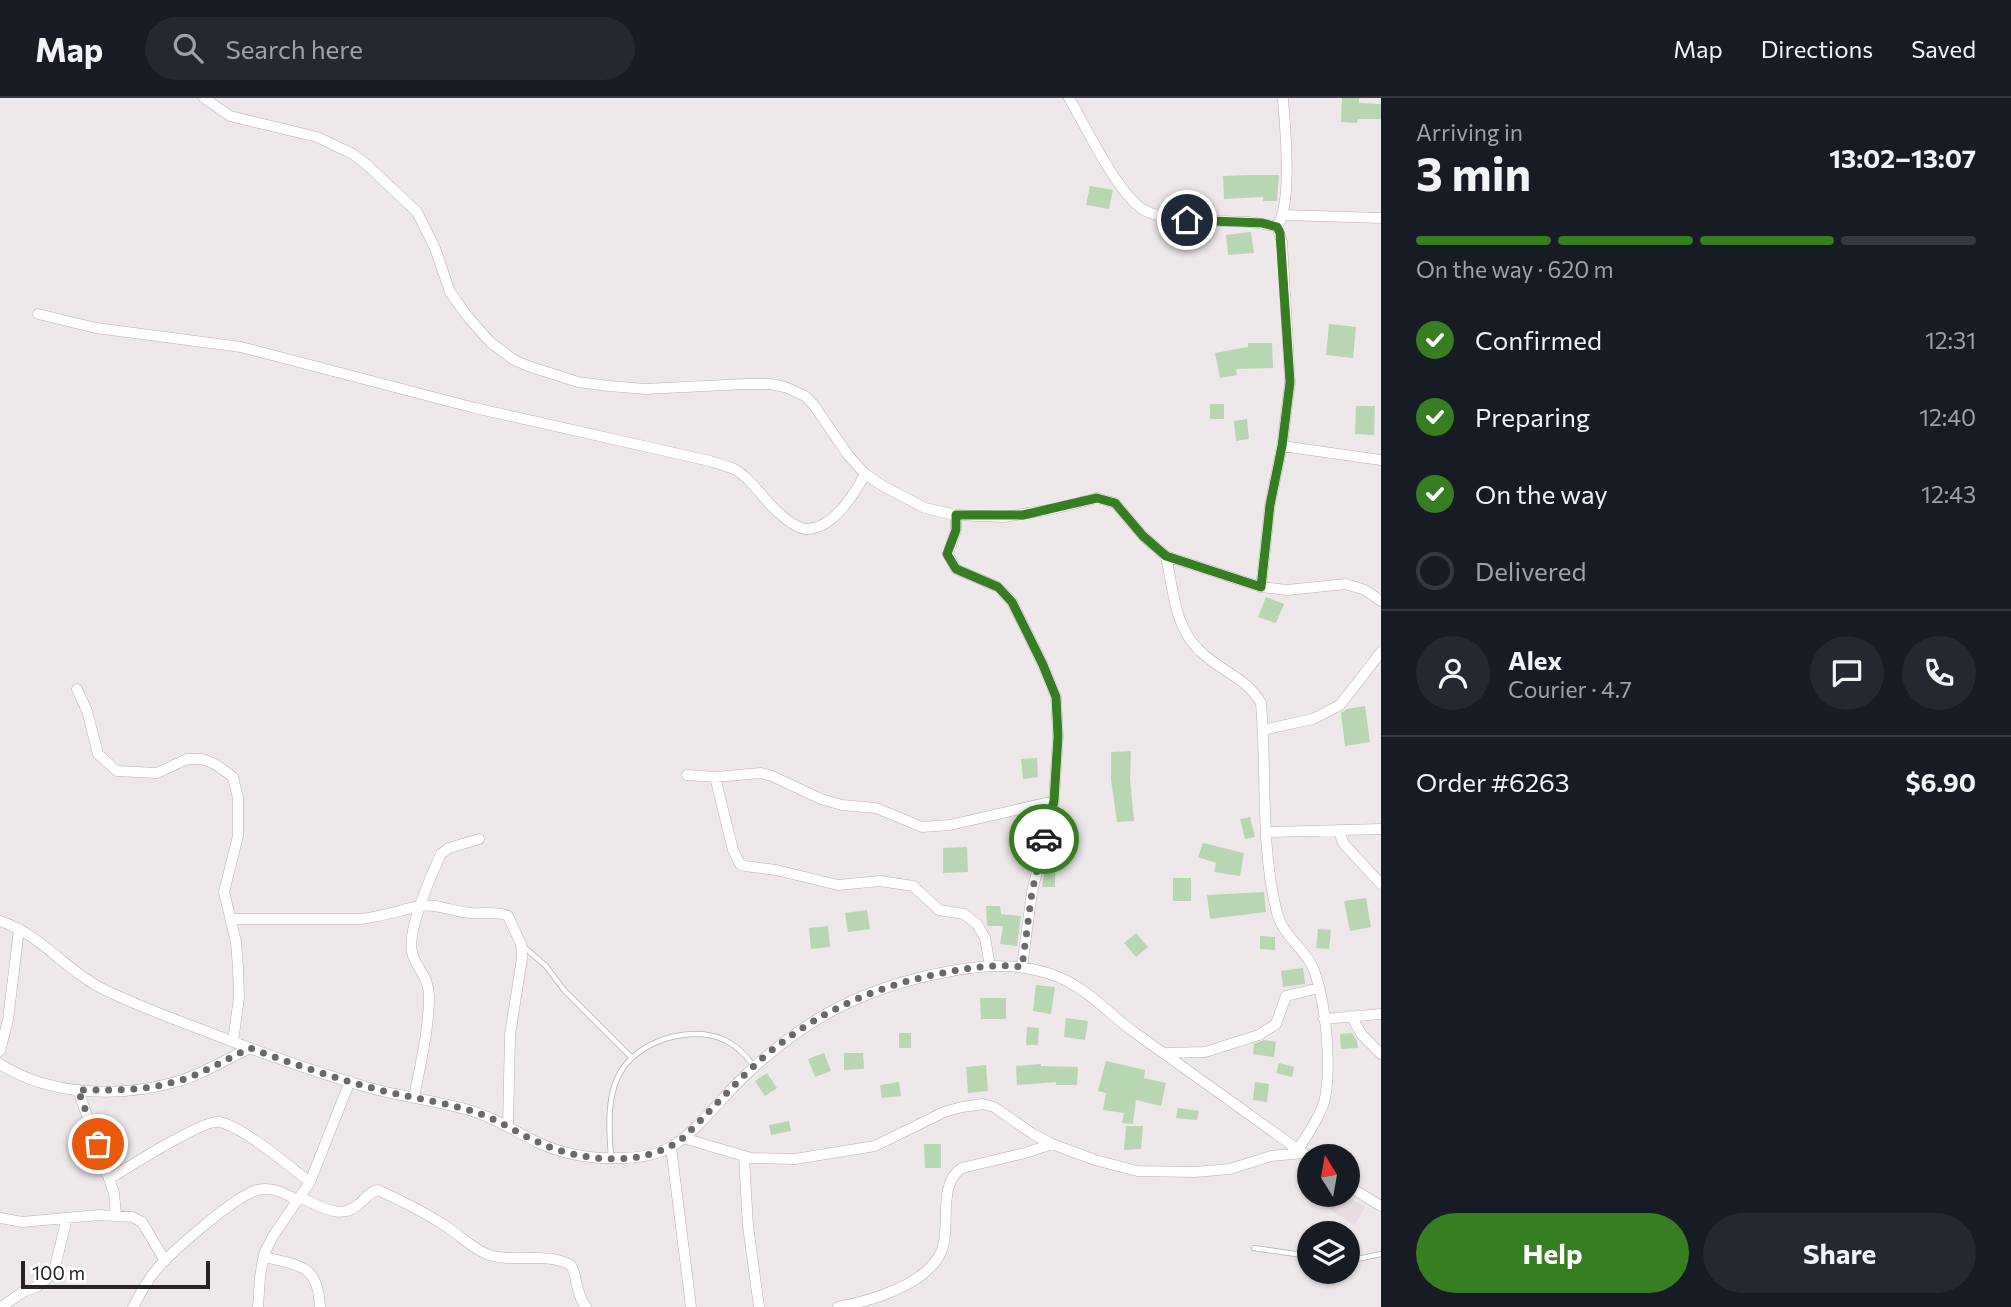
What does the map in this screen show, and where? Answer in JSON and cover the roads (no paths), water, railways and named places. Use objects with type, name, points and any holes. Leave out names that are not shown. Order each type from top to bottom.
[{"type":"street","points":[[204,98],[230,116],[317,137],[353,154],[366,164],[417,212],[435,248],[446,283],[456,302],[490,342],[514,359],[578,382],[609,386],[645,389],[770,384],[785,387],[805,396],[813,404],[848,455],[865,474],[925,508],[956,515],[1023,515],[1097,498],[1115,503],[1143,536],[1166,556],[1261,587],[1287,590],[1346,584],[1365,590],[1381,601]]},
{"type":"street","points":[[1069,98],[1114,176],[1140,208],[1154,215],[1187,220],[1262,223],[1277,227]]},
{"type":"street","points":[[1261,587],[1270,505],[1282,446],[1290,366],[1282,242],[1277,227],[1284,215],[1286,152],[1283,98]]},
{"type":"street","points":[[1284,215],[1381,218]]},
{"type":"street","points":[[38,314],[96,328],[241,347],[475,408],[710,461],[737,471],[779,514],[807,529],[834,517],[857,489],[865,474]]},
{"type":"street","points":[[1282,446],[1381,460]]},
{"type":"street","points":[[956,515],[956,530],[947,554],[951,564],[956,569],[998,587],[1012,602],[1056,697],[1058,736],[1054,801],[1032,892],[1022,967]]},
{"type":"street","points":[[1166,556],[1175,603],[1186,631],[1198,650],[1253,689],[1261,703],[1266,832],[1276,909],[1290,940],[1309,961],[1319,988],[1328,1056],[1326,1092],[1307,1144]]},
{"type":"street","points":[[1263,730],[1313,719],[1340,705],[1381,652]]},
{"type":"street","points":[[77,689],[87,711],[98,754],[117,771],[157,773],[187,759],[202,759],[215,764],[233,777],[238,799],[238,836],[224,892],[238,968],[239,997],[233,1042]]},
{"type":"street","points":[[687,775],[715,777],[761,773],[821,799],[842,805],[876,808],[922,827],[950,825],[1054,801]]},
{"type":"street","points":[[715,777],[733,850],[740,864],[838,885],[880,881],[913,886],[939,910],[964,914],[977,924],[985,938],[990,966]]},
{"type":"street","points":[[1266,832],[1381,829]]},
{"type":"street","points":[[1338,830],[1344,844],[1381,884]]},
{"type":"street","points":[[414,1098],[429,998],[428,981],[411,949],[414,928],[441,854],[449,848],[479,839]]},
{"type":"street","points":[[231,919],[360,919],[380,917],[421,906],[437,906],[466,913],[505,914],[511,920],[521,944],[522,958],[510,1035],[508,1126]]},
{"type":"street","points":[[0,921],[44,945],[90,983],[144,1008],[233,1042],[350,1081],[473,1112],[566,1153],[611,1158],[648,1156],[671,1147],[785,1041],[829,1012],[873,991],[942,973],[990,966],[1022,967],[1067,981],[1088,993],[1132,1030],[1297,1150]]},
{"type":"street","points":[[0,1051],[8,1020],[19,929]]},
{"type":"street","points":[[1166,1053],[1205,1052],[1259,1035],[1276,1024],[1286,996],[1319,988]]},
{"type":"street","points":[[1324,1019],[1381,1014]]},
{"type":"street","points":[[1351,1016],[1362,1035],[1381,1054]]},
{"type":"street","points":[[0,1064],[18,1075],[38,1082],[78,1090],[118,1090],[171,1083],[250,1048]]},
{"type":"street","points":[[258,1307],[264,1257],[273,1236],[310,1182],[350,1081]]},
{"type":"street","points":[[78,1090],[114,1193],[116,1215]]},
{"type":"street","points":[[683,1138],[744,1157],[795,1159],[875,1146],[944,1112],[982,1104],[994,1107],[1052,1144],[1116,1166],[1161,1172],[1230,1169],[1271,1156],[1297,1154]]},
{"type":"street","points":[[109,1179],[200,1126],[217,1121],[236,1129],[310,1182]]},
{"type":"street","points":[[838,1307],[897,1289],[912,1281],[936,1260],[942,1250],[948,1194],[956,1172],[1052,1144]]},
{"type":"street","points":[[671,1147],[691,1307]]},
{"type":"street","points":[[744,1157],[748,1226],[759,1307]]},
{"type":"street","points":[[133,1307],[153,1273],[165,1261],[249,1192],[266,1189],[333,1212],[353,1209],[372,1191],[378,1190],[435,1220],[482,1252],[571,1265],[574,1268],[577,1292],[586,1307]]},
{"type":"street","points":[[1360,1193],[1381,1206]]},
{"type":"street","points":[[0,1218],[22,1222],[116,1215],[142,1222],[165,1261]]},
{"type":"street","points":[[1,1307],[23,1292],[45,1282],[51,1275],[67,1218]]},
{"type":"street","points":[[264,1257],[307,1271],[319,1286],[320,1307]]},
{"type":"lane","points":[[521,944],[632,1058]]},
{"type":"lane","points":[[611,1158],[610,1129],[615,1083],[622,1068],[652,1043],[690,1035],[712,1036],[729,1042],[746,1055],[754,1067]]},
{"type":"lane","points":[[1254,1248],[1297,1254]]},
{"type":"lane","points":[[1360,1258],[1381,1254]]}]
